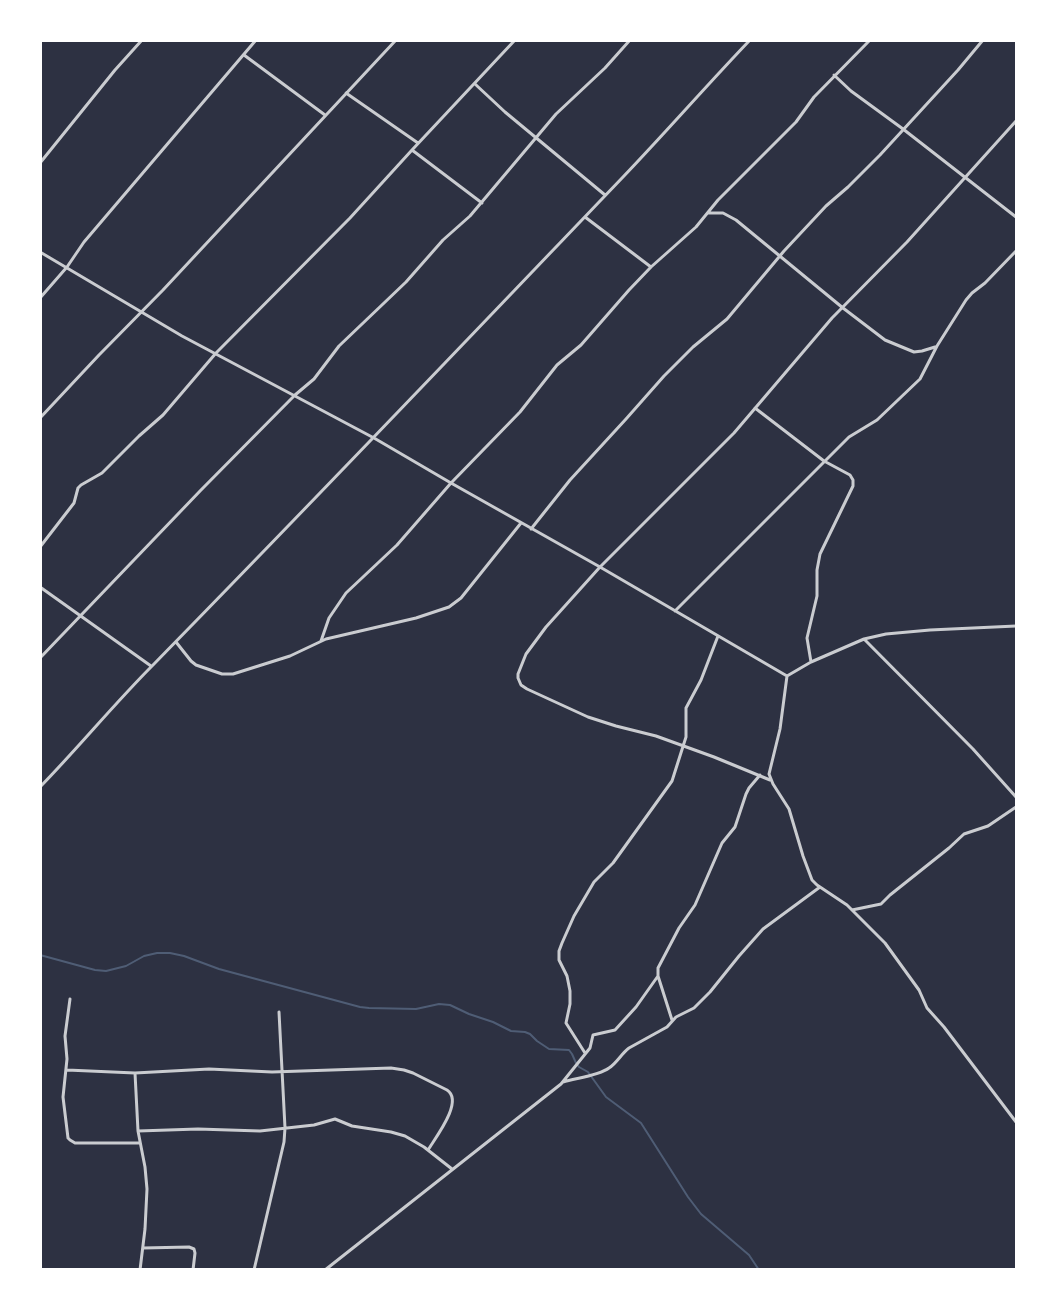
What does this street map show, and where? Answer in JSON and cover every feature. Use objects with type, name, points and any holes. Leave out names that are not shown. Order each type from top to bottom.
[{"type":"street","points":[[40,163],[142,40]]},
{"type":"street","points":[[40,298],[67,267],[84,242],[256,40]]},
{"type":"street","points":[[40,418],[396,40]]},
{"type":"street","points":[[40,547],[74,503],[81,485],[102,473],[163,415],[216,353],[337,231],[515,40]]},
{"type":"street","points":[[40,658],[294,395],[314,379],[339,346],[406,282],[443,240],[464,223],[566,103],[599,74],[630,40]]},
{"type":"street","points":[[40,786],[151,666],[374,438],[585,217],[750,40]]},
{"type":"street","points":[[321,641],[329,618],[342,597],[397,545],[451,483],[520,411],[557,364],[581,345],[651,267],[690,233],[741,175],[796,122],[834,75],[870,40]]},
{"type":"street","points":[[531,529],[570,480],[664,376],[693,347],[727,319],[780,256],[903,129],[983,40]]},
{"type":"street","points":[[244,55],[325,115]]},
{"type":"street","points":[[834,75],[851,91],[1017,217]]},
{"type":"street","points":[[475,84],[505,112],[605,195]]},
{"type":"street","points":[[346,93],[418,143]]},
{"type":"street","points":[[770,780],[656,736],[588,717],[527,689],[519,682],[518,674],[525,654],[600,567],[724,444],[811,342],[907,242],[1017,120]]},
{"type":"street","points":[[412,150],[482,203]]},
{"type":"street","points":[[708,213],[720,212],[731,217],[885,340],[918,352],[937,346]]},
{"type":"street","points":[[585,217],[651,267]]},
{"type":"street","points":[[675,611],[849,437],[877,420],[920,379],[937,346],[972,293],[1017,251]]},
{"type":"street","points":[[40,252],[182,336],[374,438],[787,676]]},
{"type":"street","points":[[755,408],[824,462],[850,475],[854,483],[820,554],[817,596],[807,639],[811,663]]},
{"type":"street","points":[[176,642],[194,664],[227,675],[290,656],[321,641],[405,621],[453,605],[521,523]]},
{"type":"street","points":[[40,587],[151,666]]},
{"type":"street","points":[[787,676],[864,639],[886,634],[921,630],[1017,626]]},
{"type":"street","points":[[585,1053],[566,1023],[570,991],[567,976],[559,960],[560,951],[574,916],[590,887],[613,863],[672,781],[686,733],[686,708],[701,680],[718,636]]},
{"type":"street","points":[[864,639],[1017,797]]},
{"type":"street","points":[[787,676],[780,729],[769,774],[770,780],[787,804],[812,880],[852,910],[885,943],[919,990],[927,1008],[1017,1122]]},
{"type":"street","points":[[673,1021],[658,976],[658,968],[679,928],[695,905],[722,843],[735,827],[749,788],[760,775]]},
{"type":"street","points":[[852,910],[881,904],[964,834],[988,826],[1017,807]]},
{"type":"street","points":[[563,1082],[604,1071],[614,1065],[629,1048],[668,1027],[676,1017],[696,1006],[763,930],[820,887]]},
{"type":"street","points":[[325,1269],[563,1082],[590,1048],[593,1035],[615,1030],[636,1007],[658,976]]},
{"type":"street","points":[[70,999],[65,1036],[68,1059],[63,1091],[68,1138],[75,1143],[139,1143]]},
{"type":"street","points":[[254,1269],[282,1151],[285,1128],[279,1012]]},
{"type":"street","points":[[67,1070],[135,1072],[209,1069],[282,1072],[397,1069],[413,1073],[451,1092],[453,1096],[453,1106],[428,1150]]},
{"type":"street","points":[[135,1072],[139,1143],[147,1189],[140,1269]]},
{"type":"street","points":[[138,1131],[198,1128],[260,1131],[339,1120],[405,1136],[452,1169]]},
{"type":"street","points":[[143,1248],[189,1247],[194,1249],[193,1269]]},
{"type":"waterway","points":[[40,955],[106,971],[126,966],[144,956],[170,953],[219,969],[360,1007],[416,1009],[439,1004],[450,1005],[511,1031],[530,1034],[549,1049],[569,1050],[579,1067],[588,1072],[606,1097],[641,1123],[701,1214],[749,1255],[759,1270]]}]
